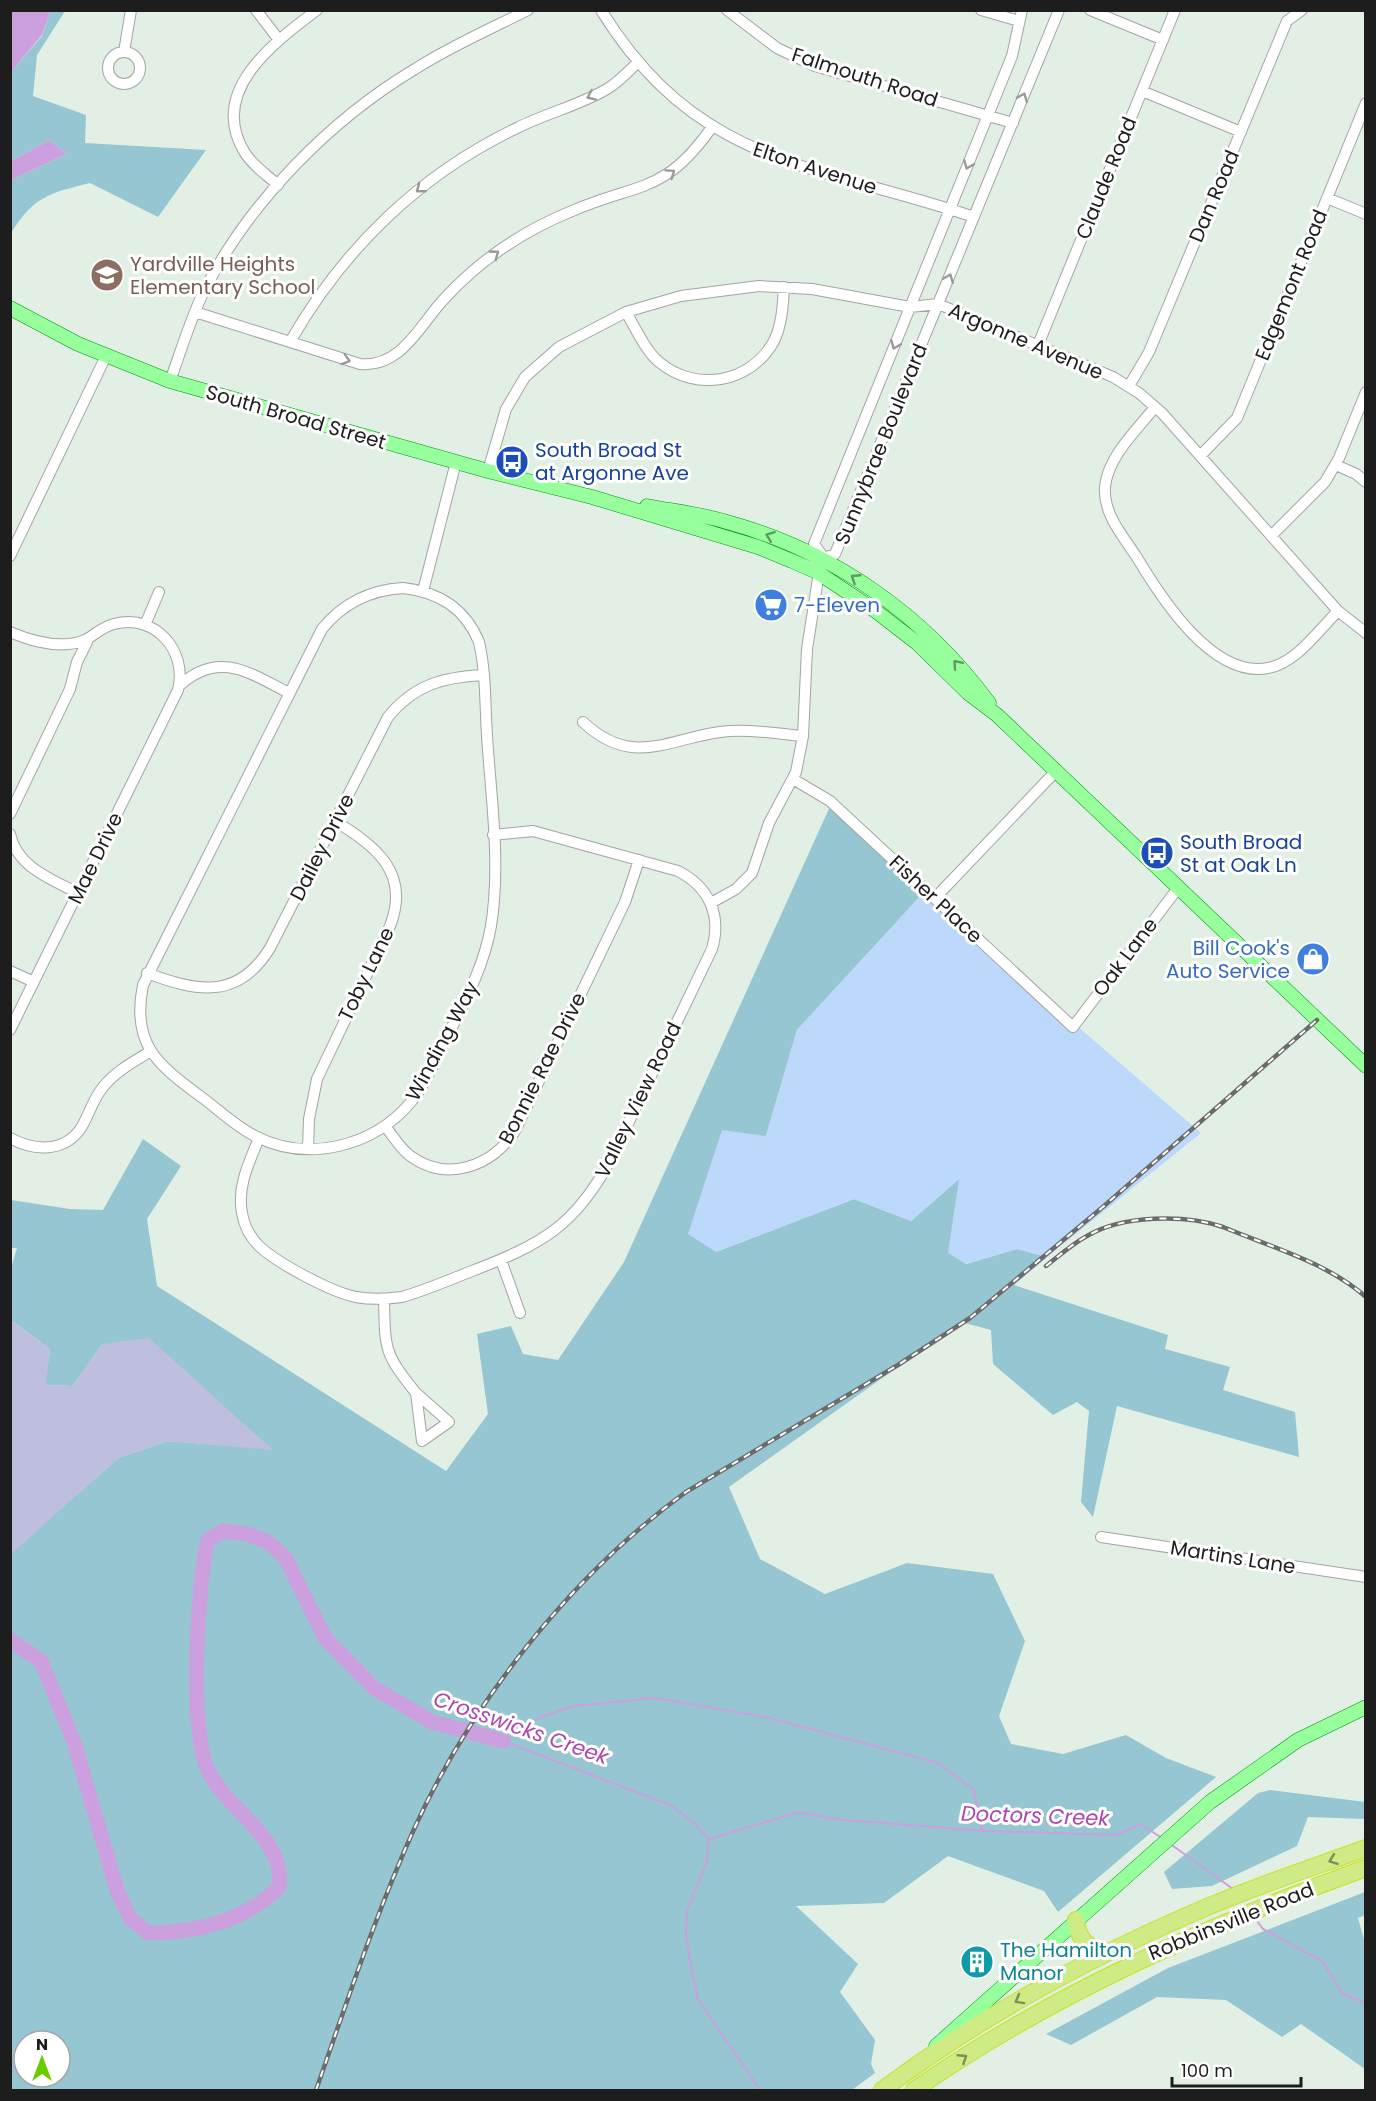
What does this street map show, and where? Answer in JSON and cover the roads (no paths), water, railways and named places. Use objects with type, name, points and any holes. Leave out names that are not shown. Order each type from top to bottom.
[{"type":"highway","name":"Robbinsville Road","points":[[882,2091],[914,2067],[1005,2008],[1107,1953],[1249,1890],[1365,1848]]},
{"type":"highway","name":"Robbinsville Road","points":[[914,2091],[982,2046],[1064,1997],[1154,1952],[1240,1915],[1365,1868]]},
{"type":"highway","points":[[1076,1920],[1077,1932],[1083,1942],[1093,1949],[1107,1953]]},
{"type":"main road","name":"South Broad Street","points":[[10,308],[106,356],[170,381],[488,471],[592,497],[758,547],[817,572],[877,612],[917,643],[968,693],[997,715],[1365,1066]]},
{"type":"main road","name":"South Broad Street","points":[[592,497],[727,522],[765,533],[824,558],[885,598],[920,627],[942,648],[997,715]]},
{"type":"main road","points":[[917,643],[920,627]]},
{"type":"main road","points":[[932,658],[942,648]]},
{"type":"main road","points":[[914,2067],[964,2019],[1210,1802],[1298,1740],[1365,1707]]},
{"type":"street","points":[[124,52],[131,10]]},
{"type":"street","points":[[256,10],[279,40]]},
{"type":"street","points":[[278,185],[244,152],[237,135],[234,116],[243,80],[279,40],[317,10]]},
{"type":"street","points":[[170,381],[195,312],[224,258],[278,185],[330,133],[382,91],[447,50],[528,10]]},
{"type":"street","name":"Elton Avenue","points":[[602,10],[638,62],[674,99],[712,127],[777,159],[974,217]]},
{"type":"street","name":"Falmouth Road","points":[[727,10],[756,35],[796,58],[823,69],[1013,123]]},
{"type":"street","points":[[981,10],[1020,16]]},
{"type":"street","name":"Sunnybrae Boulevard","points":[[1020,16],[1012,56],[814,544],[824,558],[835,554],[1059,10]]},
{"type":"street","points":[[1090,10],[1163,40]]},
{"type":"street","name":"Claude Road","points":[[1038,345],[1175,10]]},
{"type":"street","name":"Dan Road","points":[[1129,386],[1149,352],[1287,21],[1302,10]]},
{"type":"street","points":[[290,342],[322,290],[340,266],[386,218],[416,192],[498,137],[605,90],[638,62]]},
{"type":"street","points":[[1142,92],[1241,132]]},
{"type":"street","name":"Edgemont Road","points":[[1200,456],[1237,418],[1365,103]]},
{"type":"street","points":[[195,312],[360,364],[370,365],[389,360],[404,347],[449,293],[495,254],[541,225],[571,211],[659,181],[685,162],[712,127]]},
{"type":"street","points":[[1327,198],[1365,214]]},
{"type":"street","points":[[626,312],[649,351],[668,369],[690,379],[726,379],[753,365],[773,342],[781,318],[784,286]]},
{"type":"street","name":"Argonne Avenue","points":[[488,471],[506,409],[523,380],[559,347],[626,312],[706,291],[784,286],[910,307],[938,304],[1099,370],[1129,386],[1155,407],[1338,611],[1365,633]]},
{"type":"street","points":[[10,556],[106,356]]},
{"type":"street","points":[[1271,536],[1314,495],[1336,465],[1365,392]]},
{"type":"street","points":[[1155,407],[1110,468],[1105,490],[1113,521],[1173,613],[1220,655],[1237,665],[1259,669],[1287,661],[1338,611]]},
{"type":"street","points":[[423,591],[456,462]]},
{"type":"street","points":[[1336,465],[1356,474],[1365,482]]},
{"type":"street","points":[[493,835],[533,831],[639,860],[688,877],[705,893],[711,903],[736,889],[752,873],[769,823],[793,779],[803,736],[807,649],[817,572],[824,558]]},
{"type":"street","name":"Winding Way","points":[[403,588],[423,591],[448,602],[468,621],[479,642],[483,675],[493,835],[494,908],[491,929],[478,974],[422,1086],[402,1112],[385,1126],[344,1145],[308,1149],[276,1144],[259,1138],[164,1069],[151,1051],[144,1037],[140,1012],[147,974],[322,629],[342,608],[378,591],[403,588]]},
{"type":"street","points":[[145,625],[159,592]]},
{"type":"street","points":[[10,814],[70,689],[77,662],[87,642],[95,634],[114,624],[145,625],[163,635],[176,653],[181,674],[180,685]]},
{"type":"street","points":[[10,632],[25,639],[53,644],[87,642]]},
{"type":"street","points":[[180,685],[188,678],[208,668],[231,667],[244,670],[289,693]]},
{"type":"street","name":"Dailey Drive","points":[[147,974],[180,986],[202,989],[231,983],[254,969],[270,948],[388,717],[414,692],[434,682],[483,675]]},
{"type":"street","name":"Mae Drive","points":[[10,1030],[180,685]]},
{"type":"street","points":[[584,722],[600,738],[644,747],[676,744],[727,731],[803,736]]},
{"type":"street","points":[[935,898],[1056,771]]},
{"type":"street","name":"Fisher Place","points":[[793,779],[830,801],[1073,1027]]},
{"type":"street","name":"Toby Lane","points":[[308,1149],[309,1119],[317,1079],[390,926],[396,898],[392,874],[379,852],[370,843],[335,820]]},
{"type":"street","points":[[10,834],[15,849],[28,865],[78,893]]},
{"type":"street","name":"Bonnie Rae Drive","points":[[385,1126],[409,1155],[431,1166],[455,1169],[468,1167],[499,1151],[515,1131],[620,912],[639,860]]},
{"type":"street","name":"Oak Lane","points":[[1073,1027],[1178,888]]},
{"type":"street","name":"Valley View Road","points":[[259,1138],[241,1188],[242,1214],[251,1236],[266,1252],[326,1287],[357,1297],[384,1299],[417,1292],[526,1250],[558,1229],[580,1205],[606,1169],[712,949],[716,926],[711,903]]},
{"type":"street","points":[[10,970],[34,982]]},
{"type":"street","points":[[10,1138],[35,1148],[48,1148],[66,1142],[80,1128],[111,1078],[151,1051]]},
{"type":"street","points":[[501,1260],[520,1312]]},
{"type":"street","points":[[384,1299],[384,1342],[388,1354],[416,1394]]},
{"type":"street","name":"Martins Lane","points":[[1101,1537],[1365,1577]]},
{"type":"waterway","name":"Crosswicks Creek","points":[[10,1640],[41,1661],[74,1742],[117,1890],[130,1918],[148,1933],[183,1931],[218,1923],[251,1909],[279,1887],[279,1867],[272,1851],[255,1827],[215,1783],[202,1750],[197,1691],[201,1589],[208,1540],[223,1531],[248,1534],[268,1542],[285,1557],[325,1638],[374,1688],[432,1722],[503,1741]]},
{"type":"waterway","points":[[503,1741],[541,1717],[574,1706],[656,1698],[770,1718],[938,1763],[974,1790],[982,1831]]},
{"type":"waterway","name":"Crosswicks Creek","points":[[503,1741],[670,1805],[691,1820],[709,1839],[706,1864],[687,1911],[686,1934],[691,1967],[698,1999],[760,2090]]},
{"type":"waterway","name":"Doctors Creek","points":[[709,1839],[799,1812],[835,1819],[982,1831],[1117,1835],[1140,1824],[1162,1838]]},
{"type":"waterway","name":"Doctors Creek","points":[[1169,1843],[1233,1889]]},
{"type":"waterway","name":"Doctors Creek","points":[[1254,1917],[1263,1929],[1322,1961],[1343,1994],[1366,2003]]},
{"type":"railway","points":[[316,2090],[387,1892],[415,1827],[439,1780],[496,1687],[566,1601],[604,1561],[686,1492],[898,1365],[970,1318],[1104,1206],[1317,1020]]},
{"type":"railway","points":[[1046,1266],[1076,1243],[1101,1229],[1135,1220],[1191,1220],[1223,1227],[1298,1256],[1334,1274],[1366,1297]]},
{"type":"place","name":"Yardville Heights Elementary School","points":[[107,275]]},
{"type":"place","name":"South Broad St at Argonne Ave","points":[[512,462]]},
{"type":"place","name":"7-Eleven","points":[[771,605]]},
{"type":"place","name":"South Broad St at Oak Ln","points":[[1157,853]]},
{"type":"place","name":"Bill Cook's Auto Service","points":[[1313,959]]},
{"type":"place","name":"The Hamilton Manor","points":[[977,1962]]}]
